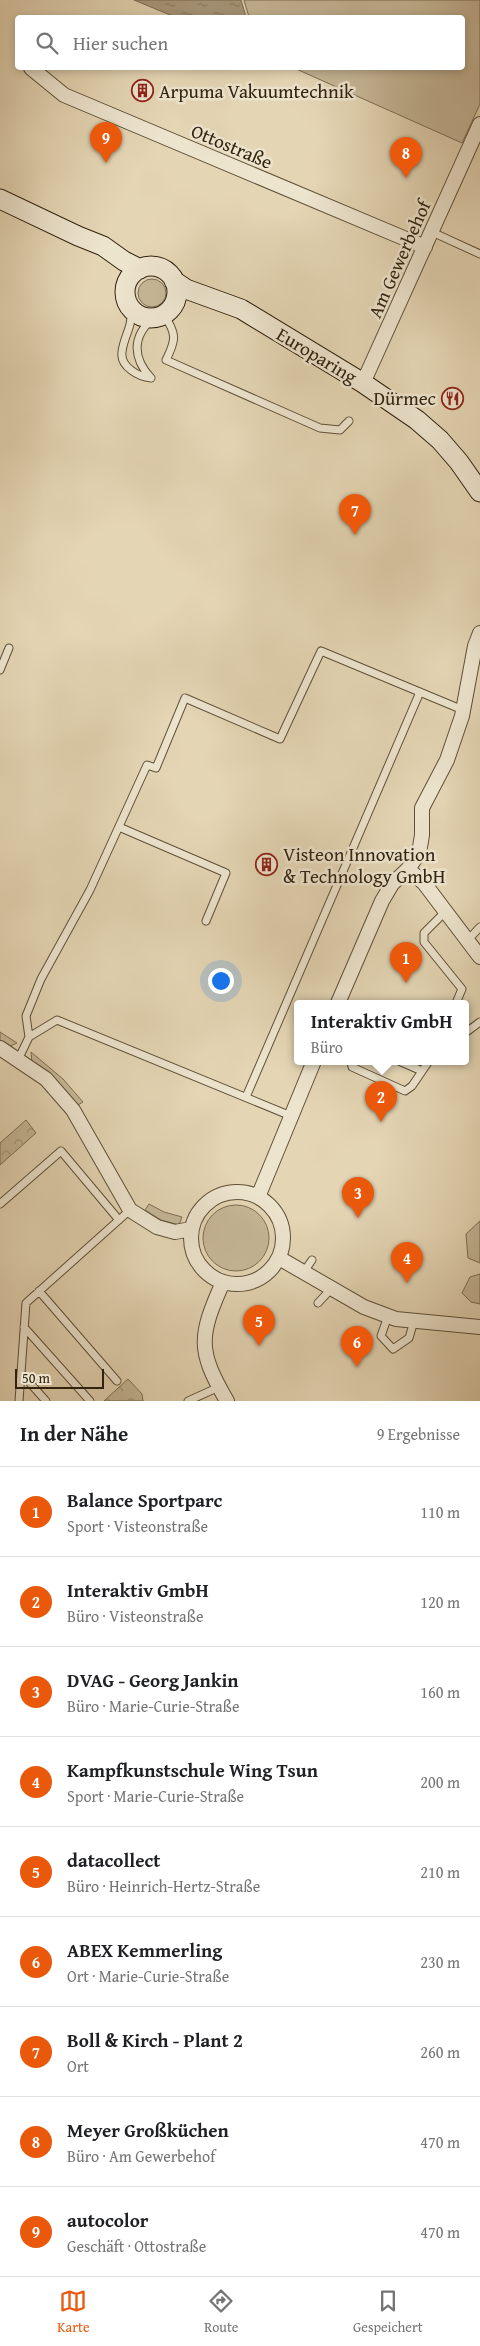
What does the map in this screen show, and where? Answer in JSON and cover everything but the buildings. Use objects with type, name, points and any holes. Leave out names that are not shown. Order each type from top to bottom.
[{"type":"street","name":"Ottostraße","points":[[33,70],[64,95],[425,247]]},
{"type":"street","name":"Am Gewerbehof","points":[[363,383],[480,124]]},
{"type":"street","name":"Europaring","points":[[0,199],[103,246],[124,261],[140,269],[158,267],[168,272],[174,281],[190,290],[228,302],[363,383],[417,420],[440,440],[460,462],[480,492]]},
{"type":"street","name":"Europaring","points":[[78,236],[117,272],[126,286],[126,298],[130,306],[140,315],[164,313],[197,304],[260,321]]},
{"type":"street","points":[[126,286],[130,278],[140,269]]},
{"type":"street","points":[[164,313],[177,292],[174,281]]},
{"type":"street","points":[[339,1000],[382,901],[392,884],[408,869],[419,853],[422,835],[422,808],[447,760],[463,710],[475,646],[480,633]]},
{"type":"street","points":[[408,869],[424,883],[480,957]]},
{"type":"street","points":[[0,1048],[46,1079],[73,1110],[130,1210],[157,1228],[175,1232],[191,1229]]},
{"type":"street","points":[[258,1197],[312,1065]]},
{"type":"street","points":[[237,1192],[258,1197],[269,1205],[280,1223],[283,1244],[279,1258],[271,1269],[255,1280],[236,1284],[223,1282],[206,1272],[194,1256],[190,1242],[191,1229],[196,1216],[205,1204],[216,1196],[237,1192]]},
{"type":"street","points":[[279,1258],[364,1307],[388,1316],[414,1321],[480,1327]]},
{"type":"street","points":[[223,1282],[206,1322],[204,1348],[210,1372],[228,1401]]},
{"type":"lane","points":[[432,232],[480,254]]},
{"type":"lane","points":[[130,306],[132,321],[121,354],[128,367],[143,378],[151,378],[139,362],[137,346],[145,327],[164,313],[174,333],[174,340],[166,360],[320,428],[340,430],[349,421]]},
{"type":"lane","points":[[0,670],[10,648]]},
{"type":"lane","points":[[29,1037],[26,1016],[40,979],[90,890],[147,765],[156,768],[185,698],[280,740],[321,651],[463,710]]},
{"type":"lane","points":[[246,1097],[420,692]]},
{"type":"lane","points":[[119,827],[226,873],[206,921]]},
{"type":"lane","points":[[445,912],[424,932],[424,942],[462,989],[457,1000]]},
{"type":"lane","points":[[467,941],[480,927]]},
{"type":"lane","points":[[18,1060],[29,1037],[57,1020],[291,1116]]},
{"type":"lane","points":[[469,1030],[480,1022]]},
{"type":"lane","points":[[352,1065],[352,1067],[405,1091],[412,1086],[426,1065]]},
{"type":"lane","points":[[408,1065],[422,1071]]},
{"type":"lane","points":[[0,1204],[61,1152],[118,1220]]},
{"type":"lane","points":[[19,1401],[26,1303],[130,1210]]},
{"type":"lane","points":[[303,1273],[312,1260]]},
{"type":"lane","points":[[318,1303],[332,1288]]},
{"type":"lane","points":[[39,1292],[117,1381]]},
{"type":"lane","points":[[388,1316],[381,1336],[392,1349],[409,1338],[414,1321]]},
{"type":"lane","points":[[24,1327],[90,1401]]},
{"type":"lane","points":[[21,1373],[46,1401]]},
{"type":"lane","points":[[188,1401],[219,1387]]},
{"type":"green space","points":[[244,0],[480,0],[480,104],[462,143],[298,70],[465,70],[465,15],[248,15]]},
{"type":"green space","points":[[152,279],[162,283],[166,293],[162,303],[152,307],[142,303],[138,293],[142,283]]},
{"type":"green space","points":[[0,1032],[17,1043],[8,1047],[0,1042]]},
{"type":"green space","points":[[31,1052],[63,1079],[83,1102],[76,1106],[32,1063]]},
{"type":"green space","points":[[26,1120],[36,1133],[0,1165],[0,1143]]},
{"type":"green space","points":[[149,1204],[164,1212],[182,1217],[179,1225],[161,1220],[145,1210]]},
{"type":"green space","points":[[230,1205],[242,1205],[254,1210],[264,1220],[269,1232],[267,1251],[254,1266],[242,1271],[230,1271],[218,1266],[208,1256],[203,1244],[203,1232],[208,1220],[218,1210]]},
{"type":"green space","points":[[480,1221],[480,1263],[468,1258],[466,1234]]},
{"type":"green space","points":[[480,1274],[480,1304],[471,1302],[462,1293],[470,1277]]},
{"type":"green space","points":[[128,1379],[142,1394],[143,1401],[104,1401]]},
{"type":"water","points":[[134,0],[241,0],[245,15],[170,15]]},
{"type":"place","name":"Arpuma Vakuumtechnik","points":[[143,91]]},
{"type":"place","name":"autocolor","points":[[106,163]]},
{"type":"place","name":"Meyer Großküchen","points":[[406,178]]},
{"type":"place","name":"Dürmec","points":[[452,398]]},
{"type":"place","name":"Boll & Kirch - Plant 2","points":[[355,535]]},
{"type":"place","name":"Visteon Innovation & Technology GmbH","points":[[267,865]]},
{"type":"place","name":"Balance Sportparc","points":[[406,983]]},
{"type":"place","name":"Interaktiv GmbH","points":[[381,1122]]},
{"type":"place","name":"DVAG - Georg Jankin","points":[[358,1218]]},
{"type":"place","name":"Kampfkunstschule Wing Tsun","points":[[407,1283]]},
{"type":"place","name":"datacollect","points":[[259,1346]]},
{"type":"place","name":"ABEX Kemmerling","points":[[357,1367]]}]
